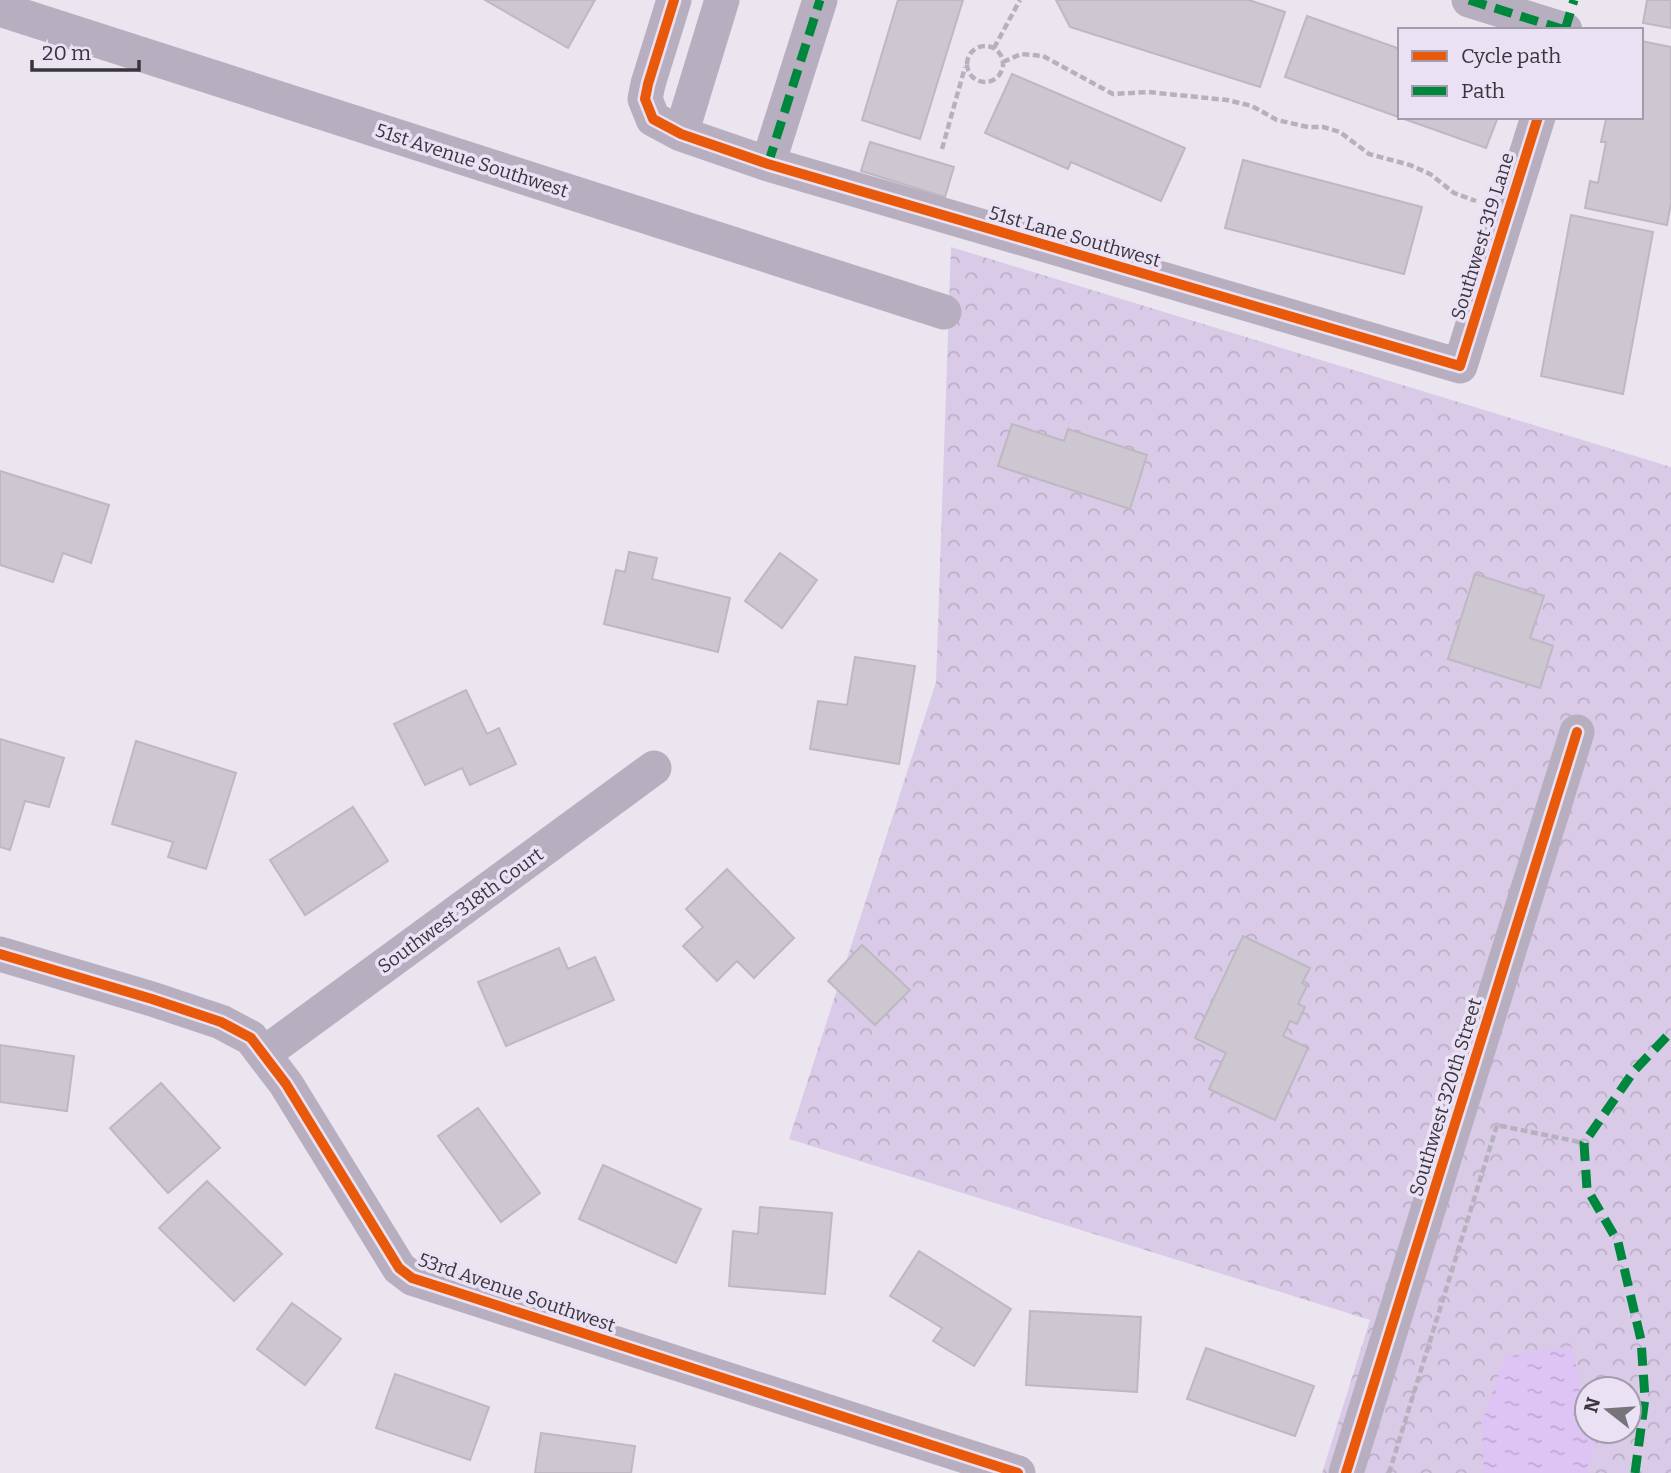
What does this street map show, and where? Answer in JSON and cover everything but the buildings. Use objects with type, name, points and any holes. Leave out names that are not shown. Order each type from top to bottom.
[{"type":"street","name":"51st Lane Southwest","points":[[674,0],[645,99],[653,119],[681,134],[768,164],[1460,366]]},
{"type":"street","points":[[681,134],[722,0]]},
{"type":"street","points":[[768,164],[820,0]]},
{"type":"street","points":[[1469,0],[1559,28]]},
{"type":"street","points":[[1566,28],[1574,0]]},
{"type":"street","name":"51st Avenue Southwest","points":[[0,9],[944,312]]},
{"type":"street","name":"Southwest 319 Lane","points":[[1460,366],[1537,119]]},
{"type":"street","name":"Southwest 320th Street","points":[[1346,1473],[1577,732]]},
{"type":"street","name":"Southwest 318th Court","points":[[265,1053],[654,768]]},
{"type":"street","name":"53rd Avenue Southwest","points":[[0,954],[220,1022],[251,1038],[265,1053],[399,1268],[412,1278],[1018,1473]]},
{"type":"path","points":[[994,48],[1020,0]]},
{"type":"path","points":[[942,149],[967,59],[974,48],[994,48],[1003,61]]},
{"type":"path","points":[[967,59],[967,69],[972,78],[986,82],[997,78],[1003,61],[1021,54],[1043,57],[1113,94],[1148,92],[1227,100],[1252,106],[1277,120],[1339,132],[1368,154],[1410,165],[1430,174],[1454,193],[1508,211]]},
{"type":"path","points":[[1389,1473],[1497,1125],[1584,1143]]},
{"type":"green space","points":[[951,247],[1671,467],[1671,1473],[1322,1473],[1370,1320],[789,1139],[936,682]]},
{"type":"water","points":[[1571,1346],[1578,1375],[1573,1375],[1573,1445],[1595,1445],[1587,1473],[1484,1473],[1481,1425],[1505,1357]]},
{"type":"marked path","points":[[768,164],[820,0]]},
{"type":"marked path","points":[[1469,0],[1559,28]]},
{"type":"marked path","points":[[1566,28],[1574,0]]},
{"type":"marked path","points":[[1635,1473],[1645,1398],[1641,1340],[1618,1242],[1587,1189],[1584,1143],[1634,1071],[1671,1032]]},
{"type":"cycle path","points":[[674,0],[645,99],[653,119],[681,134],[768,164],[1460,366],[1537,119]]},
{"type":"cycle path","points":[[1346,1473],[1577,732]]},
{"type":"cycle path","points":[[0,954],[221,1022],[251,1038],[286,1084],[399,1268],[412,1278],[1018,1473]]}]
